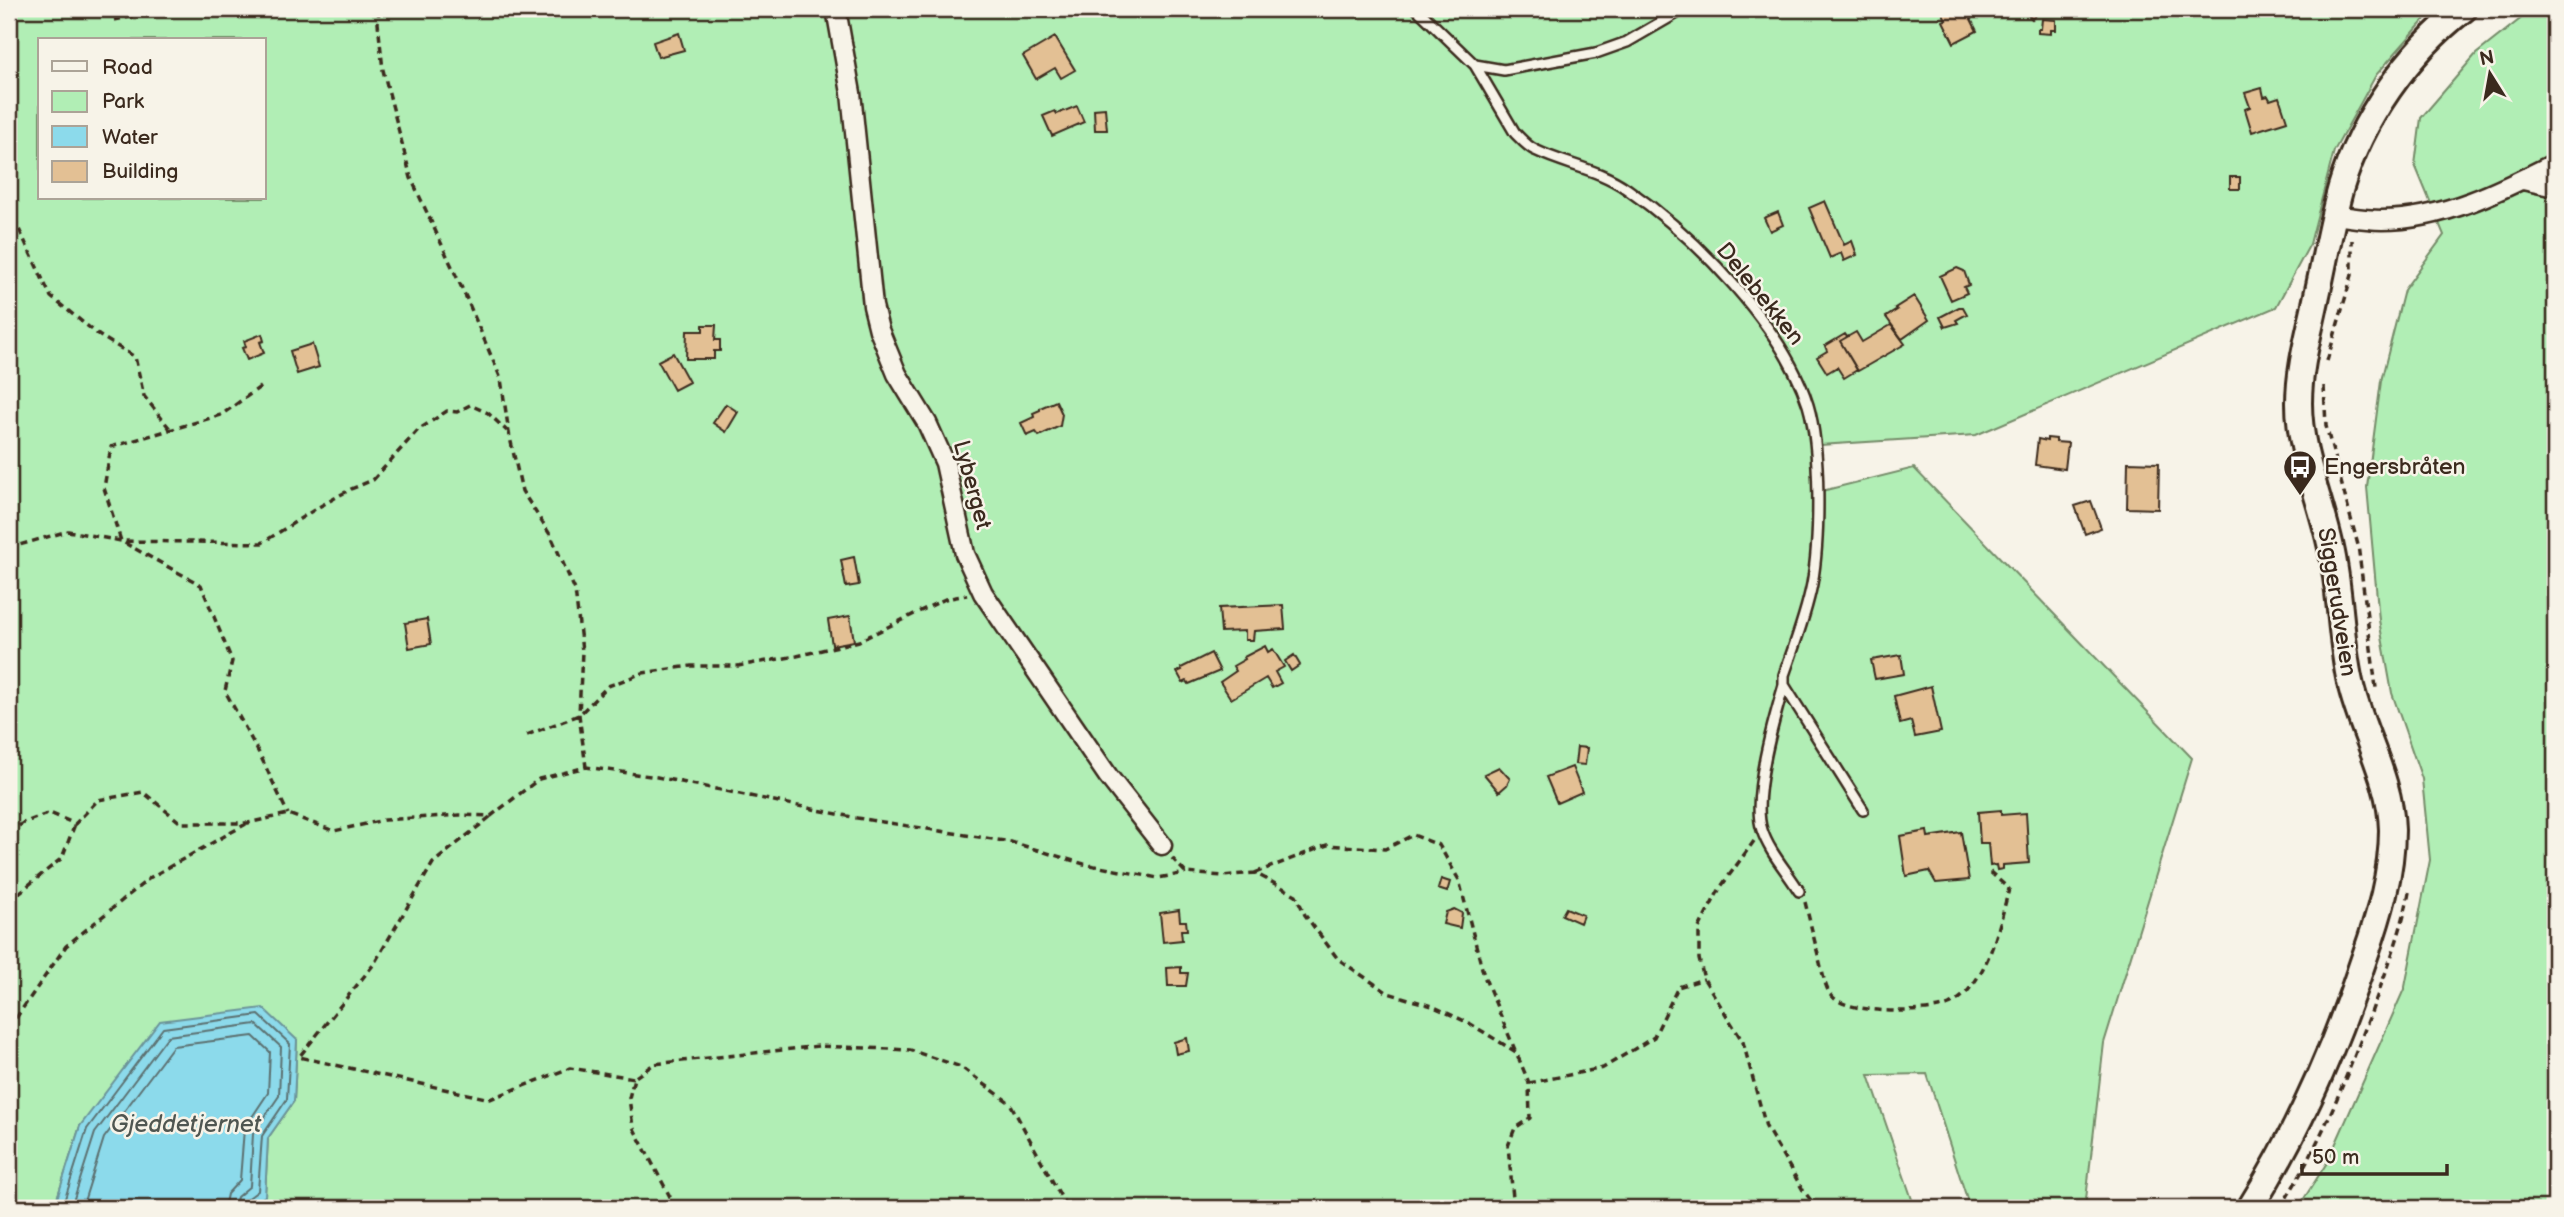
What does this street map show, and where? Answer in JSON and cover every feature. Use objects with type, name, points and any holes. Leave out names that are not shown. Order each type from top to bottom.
[{"type":"main road","name":"Siggerudveien","points":[[2250,1208],[2302,1116],[2330,1050],[2358,978],[2384,896],[2391,851],[2388,797],[2350,682],[2332,551],[2304,442],[2300,415],[2301,372],[2334,215],[2347,168],[2377,109],[2403,72],[2432,37],[2464,9]]},
{"type":"street","name":"Lyberget","points":[[835,9],[851,93],[873,306],[879,330],[897,374],[927,423],[945,463],[965,554],[982,593],[1108,776],[1162,845]]},
{"type":"street","points":[[2334,215],[2385,220],[2426,215],[2481,198],[2555,163]]},
{"type":"street","points":[[2523,180],[2555,187]]},
{"type":"lane","name":"Delebekken","points":[[1417,9],[1475,65],[1515,133],[1523,141],[1532,149],[1615,181],[1661,215],[1697,246],[1734,288],[1789,359],[1808,405],[1815,433],[1817,503],[1812,586],[1784,675],[1758,804],[1762,832]]},
{"type":"lane","points":[[1475,65],[1504,70],[1596,53],[1627,42],[1684,9]]},
{"type":"lane","points":[[1784,685],[1863,810]]},
{"type":"lane","points":[[1762,832],[1799,891]]},
{"type":"path","points":[[114,20],[175,9]]},
{"type":"path","points":[[379,9],[383,70],[411,178],[466,297],[500,379],[522,491],[551,536],[575,590],[582,651],[579,715],[586,767]]},
{"type":"path","points":[[9,208],[51,297],[100,336],[135,357],[144,396],[171,430]]},
{"type":"path","points":[[2346,278],[2352,275]]},
{"type":"path","points":[[260,387],[221,415],[110,447],[104,488],[121,541],[201,585],[232,661],[225,691],[288,814]]},
{"type":"path","points":[[9,548],[68,531],[121,541],[262,543],[317,508],[373,480],[418,430],[447,411],[457,412],[470,405],[488,413],[509,433]]},
{"type":"path","points":[[527,735],[579,715],[608,686],[643,673],[691,666],[738,666],[797,656],[859,641],[945,599],[982,593]]},
{"type":"path","points":[[634,1079],[570,1068],[490,1099],[299,1057],[374,964],[433,863],[538,779],[586,767],[657,777],[856,818],[1011,842],[1084,864],[1158,878],[1186,873],[1222,876],[1255,873],[1327,845],[1385,849],[1413,835],[1439,845],[1459,880],[1484,976],[1529,1083],[1530,1118],[1515,1128],[1508,1146],[1514,1208]]},
{"type":"path","points":[[9,901],[62,858],[75,824],[98,800],[143,792],[181,823],[248,823],[288,814],[334,831],[384,820],[460,815],[491,816]]},
{"type":"path","points":[[9,833],[23,823],[50,813],[75,824]]},
{"type":"path","points":[[9,1028],[66,946],[151,877],[248,823]]},
{"type":"path","points":[[1762,832],[1720,887],[1699,928],[1699,959],[1704,979],[1743,1042],[1766,1127],[1803,1191],[1816,1208]]},
{"type":"path","points":[[1162,845],[1186,873]]},
{"type":"path","points":[[1799,891],[1811,920],[1828,992],[1835,1000],[1873,1009],[1920,1011],[1950,1004],[1961,998],[1986,962],[2009,889],[1988,870]]},
{"type":"path","points":[[1255,873],[1296,895],[1305,915],[1338,959],[1388,993],[1432,1006],[1469,1023],[1516,1052]]},
{"type":"path","points":[[1529,1083],[1603,1068],[1654,1037],[1678,987],[1704,979]]},
{"type":"path","points":[[676,1208],[633,1127],[629,1098],[634,1079],[654,1064],[819,1045],[910,1050],[961,1068],[1010,1103],[1067,1208]]},
{"type":"green space","points":[[9,9],[2434,9],[2376,75],[2334,151],[2310,244],[2276,307],[1976,435],[1820,445],[1822,491],[1914,468],[2192,758],[2104,1043],[2085,1208],[1970,1208],[1927,1074],[1869,1075],[1915,1208],[246,1208],[265,1196],[268,1138],[294,1101],[297,1040],[80,1126],[54,1208],[9,1208]]},
{"type":"green space","points":[[2533,9],[2555,9],[2555,1208],[2298,1208],[2328,1161],[2405,987],[2430,860],[2422,779],[2392,693],[2379,620],[2367,487],[2381,381],[2404,290],[2444,235],[2415,165],[2421,118],[2476,54]]},
{"type":"water","name":"Gjeddetjernet","points":[[263,1008],[297,1040],[294,1101],[268,1138],[265,1196],[246,1208],[54,1208],[80,1126],[160,1021]]},
{"type":"building","points":[[1941,9],[1966,9],[1977,31],[1954,43],[1943,21],[1946,20]]},
{"type":"building","points":[[2022,9],[2038,9],[2040,11],[2032,19]]},
{"type":"building","points":[[2042,19],[2056,20],[2056,30],[2051,30],[2051,34],[2038,33]]},
{"type":"building","points":[[679,33],[684,50],[658,57],[653,42]]},
{"type":"building","points":[[1055,37],[1075,70],[1061,78],[1055,68],[1036,79],[1023,56]]},
{"type":"building","points":[[2262,88],[2264,97],[2268,96],[2270,100],[2279,97],[2287,121],[2252,132],[2245,109],[2250,107],[2245,93]]},
{"type":"building","points":[[1077,106],[1084,122],[1052,136],[1043,116]]},
{"type":"building","points":[[1105,108],[1107,130],[1095,130],[1094,109]]},
{"type":"building","points":[[2230,177],[2240,177],[2240,189],[2230,189]]},
{"type":"building","points":[[1825,201],[1844,245],[1852,241],[1857,255],[1844,261],[1841,253],[1830,258],[1809,208]]},
{"type":"building","points":[[1778,212],[1783,225],[1770,231],[1764,218]]},
{"type":"building","points":[[1957,268],[1964,271],[1969,285],[1964,287],[1967,293],[1951,300],[1940,276]]},
{"type":"building","points":[[1914,296],[1929,320],[1902,339],[1886,317]]},
{"type":"building","points":[[1963,307],[1967,314],[1956,320],[1958,323],[1945,327],[1940,317]]},
{"type":"building","points":[[703,325],[716,325],[715,340],[720,340],[720,351],[714,351],[714,359],[686,359],[687,331],[703,331]]},
{"type":"building","points":[[1891,325],[1905,344],[1858,371],[1840,341],[1856,332],[1862,342]]},
{"type":"building","points":[[262,334],[264,341],[260,342],[264,353],[247,360],[242,348],[246,347],[244,341]]},
{"type":"building","points":[[1845,334],[1847,337],[1840,341],[1857,370],[1844,378],[1837,367],[1827,373],[1817,357],[1827,351],[1825,346]]},
{"type":"building","points":[[312,344],[319,367],[297,374],[290,351]]},
{"type":"building","points":[[673,353],[689,382],[674,390],[658,361]]},
{"type":"building","points":[[1056,401],[1062,414],[1060,426],[1039,436],[1036,432],[1027,436],[1021,423],[1034,417],[1033,413],[1040,408]]},
{"type":"building","points":[[726,404],[738,412],[726,432],[713,423]]},
{"type":"building","points":[[2047,438],[2068,443],[2065,469],[2035,465],[2038,439],[2047,441]]},
{"type":"building","points":[[2128,462],[2159,463],[2158,509],[2127,508]]},
{"type":"building","points":[[2091,501],[2101,528],[2085,534],[2075,506]]},
{"type":"building","points":[[854,557],[859,585],[846,587],[841,560]]},
{"type":"building","points":[[1283,605],[1285,629],[1254,631],[1253,640],[1245,640],[1245,631],[1221,632],[1219,608]]},
{"type":"building","points":[[850,616],[854,641],[832,645],[828,620]]},
{"type":"building","points":[[427,619],[431,644],[409,648],[405,623]]},
{"type":"building","points":[[1265,646],[1268,652],[1273,649],[1284,667],[1275,672],[1281,683],[1272,688],[1266,678],[1231,699],[1220,682],[1236,671],[1233,666],[1245,659],[1244,657]]},
{"type":"building","points":[[1211,653],[1220,671],[1189,684],[1187,681],[1183,683],[1177,672]]},
{"type":"building","points":[[1294,655],[1300,665],[1291,671],[1285,661]]},
{"type":"building","points":[[1901,655],[1904,674],[1875,679],[1871,660]]},
{"type":"building","points":[[1931,686],[1941,732],[1915,737],[1911,721],[1900,724],[1894,696]]},
{"type":"building","points":[[1577,747],[1587,748],[1585,765],[1575,764]]},
{"type":"building","points":[[1499,767],[1510,779],[1499,792],[1484,774]]},
{"type":"building","points":[[1572,767],[1582,792],[1557,803],[1546,777]]},
{"type":"building","points":[[2001,810],[2001,815],[2026,813],[2029,863],[2003,865],[2003,869],[1997,870],[1996,865],[1990,866],[1988,843],[1980,843],[1978,812]]},
{"type":"building","points":[[1927,831],[1928,837],[1961,832],[1969,880],[1936,883],[1929,871],[1906,876],[1900,836]]},
{"type":"building","points":[[1441,879],[1450,882],[1447,892],[1438,889]]},
{"type":"building","points":[[1566,908],[1583,915],[1580,923],[1562,915]]},
{"type":"building","points":[[1454,909],[1462,913],[1460,928],[1443,924],[1446,912]]},
{"type":"building","points":[[1179,910],[1180,921],[1186,921],[1187,930],[1181,930],[1182,940],[1163,942],[1160,913]]},
{"type":"building","points":[[1181,967],[1181,973],[1188,973],[1186,986],[1168,986],[1167,968]]},
{"type":"building","points":[[1187,1038],[1189,1051],[1176,1054],[1174,1042]]},
{"type":"place","name":"Engersbråten","points":[[2300,497]]}]
